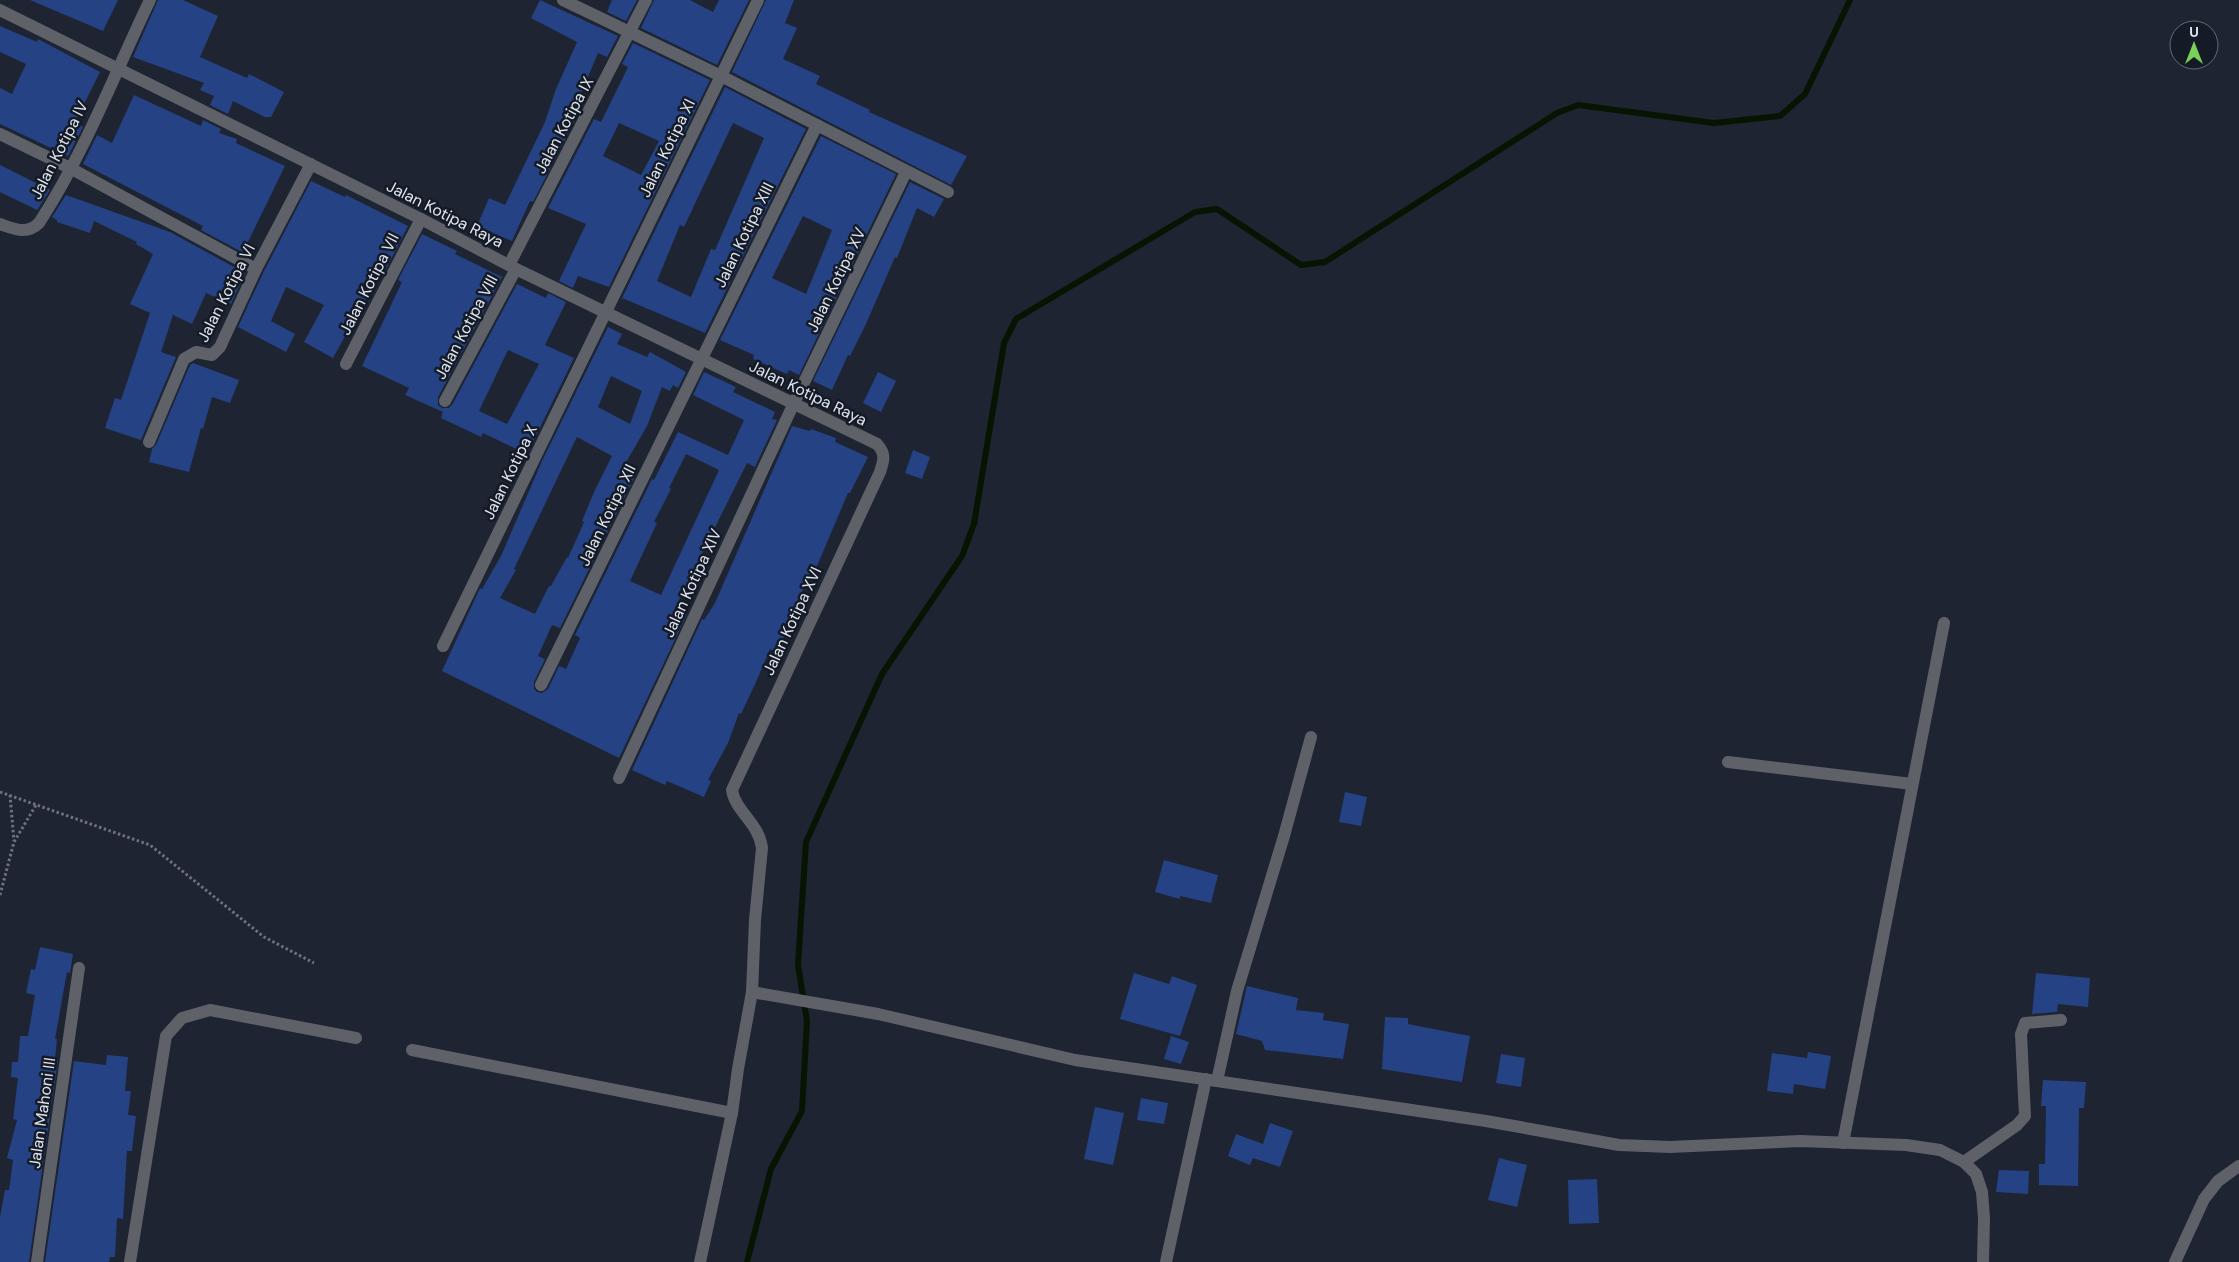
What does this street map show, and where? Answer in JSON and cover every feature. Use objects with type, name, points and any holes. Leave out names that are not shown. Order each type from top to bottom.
[{"type":"street","name":"Jalan Kotipa IV","points":[[0,224],[16,230],[33,229],[39,223],[70,168],[119,69],[150,0]]},
{"type":"street","points":[[563,0],[721,76],[948,192]]},
{"type":"street","name":"Jalan Kotipa IX","points":[[512,267],[646,0]]},
{"type":"street","name":"Jalan Kotipa XI","points":[[606,311],[758,0]]},
{"type":"street","name":"Jalan Kotipa Raya","points":[[0,10],[421,219],[512,267],[877,444]]},
{"type":"street","name":"Jalan Kotipa XIII","points":[[701,359],[817,125]]},
{"type":"street","points":[[0,134],[70,168],[256,268]]},
{"type":"street","name":"Jalan Kotipa VI","points":[[148,442],[184,359],[191,353],[196,352],[208,356],[218,350],[256,268],[311,164]]},
{"type":"street","name":"Jalan Kotipa XV","points":[[794,403],[906,172]]},
{"type":"street","name":"Jalan Kotipa VII","points":[[346,364],[421,219]]},
{"type":"street","name":"Jalan Kotipa VIII","points":[[445,401],[512,267]]},
{"type":"street","name":"Jalan Kotipa X","points":[[443,646],[606,311]]},
{"type":"street","name":"Jalan Kotipa XII","points":[[541,685],[701,359]]},
{"type":"street","name":"Jalan Kotipa XIV","points":[[619,778],[794,403]]},
{"type":"street","name":"Jalan Kotipa XVI","points":[[700,1262],[732,1113],[752,992],[755,920],[762,848],[761,837],[733,797],[734,782],[880,472],[884,455],[877,444]]},
{"type":"street","points":[[1842,1143],[1944,623]]},
{"type":"street","points":[[1166,1262],[1212,1080],[1284,836],[1311,737]]},
{"type":"street","points":[[1728,762],[1912,784]]},
{"type":"street","name":"Jalan Mahoni III","points":[[37,1262],[79,968]]},
{"type":"street","points":[[752,992],[878,1014],[1075,1060],[1486,1121],[1619,1145],[1670,1147],[1800,1142],[1906,1145],[1940,1150],[1964,1162],[1976,1174],[1982,1192],[1984,1218],[1983,1262]]},
{"type":"street","points":[[130,1262],[166,1036],[182,1018],[210,1010],[356,1038]]},
{"type":"street","points":[[1964,1162],[2017,1125],[2025,1116],[2021,1034],[2026,1022],[2061,1020]]},
{"type":"street","points":[[412,1050],[732,1113]]},
{"type":"street","points":[[2175,1262],[2204,1199],[2218,1180],[2239,1166]]},
{"type":"path","points":[[0,792],[150,845],[264,937],[314,963]]},
{"type":"path","points":[[10,795],[14,842]]},
{"type":"path","points":[[0,895],[14,842],[36,805]]},
{"type":"building","points":[[30,0],[118,0],[103,31]]},
{"type":"building","points":[[158,0],[183,0],[218,16],[200,57],[247,78],[249,74],[284,92],[271,117],[265,117],[233,101],[228,114],[210,105],[214,96],[200,90],[204,83],[133,57]]},
{"type":"building","points":[[540,0],[618,36],[607,57],[598,53],[574,110],[579,112],[533,202],[530,201],[512,241],[477,226],[489,198],[505,205],[545,122],[556,89],[577,42],[531,18]]},
{"type":"building","points":[[612,0],[637,0],[626,21],[607,12]]},
{"type":"building","points":[[654,0],[690,0],[713,12],[719,0],[749,0],[717,65],[641,28]]},
{"type":"building","points":[[766,0],[794,0],[785,23],[797,28],[783,59],[820,76],[816,84],[870,110],[869,112],[967,156],[951,185],[732,72]]},
{"type":"building","points":[[0,26],[37,42],[38,39],[100,72],[75,122],[83,127],[68,156],[0,124],[0,88],[12,94],[26,64],[0,52]]},
{"type":"building","points":[[633,43],[710,80],[609,287],[578,276],[573,288],[559,281],[586,224],[548,208],[594,119],[601,122],[628,67],[622,64]],"holes":[[[619,123],[659,141],[641,175],[603,156]]]},
{"type":"building","points":[[725,87],[806,129],[705,333],[622,298]],"holes":[[[733,123],[764,138],[715,250],[711,249],[691,297],[657,281],[680,225],[684,227]]]},
{"type":"building","points":[[134,95],[201,126],[203,120],[221,129],[219,133],[237,139],[236,143],[285,166],[244,250],[254,255],[253,258],[201,230],[203,226],[83,164],[97,135],[112,143]]},
{"type":"building","points":[[821,136],[896,174],[799,375],[789,370],[787,374],[753,359],[754,355],[720,340]],"holes":[[[803,216],[832,230],[806,294],[772,278]]]},
{"type":"building","points":[[0,165],[50,190],[37,210],[0,192]]},
{"type":"building","points":[[311,181],[345,197],[346,195],[408,226],[384,273],[381,271],[333,358],[304,342],[324,305],[286,287],[271,321],[295,334],[286,352],[238,327],[263,273]]},
{"type":"building","points":[[910,182],[944,199],[934,217],[917,208],[897,258],[895,257],[866,324],[850,356],[848,355],[832,390],[813,381]]},
{"type":"building","points":[[66,195],[170,232],[245,273],[231,304],[206,293],[192,324],[173,315],[161,352],[176,357],[141,440],[105,428],[115,398],[121,400],[150,313],[130,304],[153,254],[136,244],[137,242],[94,221],[90,233],[57,222],[52,217]]},
{"type":"building","points":[[422,234],[457,251],[455,254],[502,277],[438,397],[438,405],[442,408],[449,408],[452,405],[517,284],[546,298],[548,293],[566,302],[545,345],[574,358],[527,454],[483,433],[481,437],[441,418],[443,412],[405,395],[409,388],[362,366],[402,282],[398,280]],"holes":[[[508,350],[539,364],[507,424],[479,411]]]},
{"type":"building","points":[[608,327],[622,334],[617,344],[647,357],[650,352],[686,372],[678,388],[673,385],[670,391],[662,387],[647,426],[624,466],[637,472],[560,628],[552,625],[538,656],[545,659],[534,682],[534,689],[542,693],[548,689],[559,666],[566,669],[580,638],[575,635],[652,479],[654,480],[678,432],[728,455],[744,420],[693,395],[704,372],[736,387],[733,392],[775,412],[772,419],[777,420],[755,467],[747,463],[674,610],[687,614],[619,758],[442,671],[480,588],[482,589],[501,556],[542,461]],"holes":[[[611,376],[642,391],[630,424],[598,407]],[[577,437],[612,456],[594,492],[582,521],[584,522],[568,558],[551,586],[549,586],[535,614],[500,598],[516,570],[514,569]],[[686,454],[719,470],[661,595],[630,581],[657,523],[654,522],[671,489],[669,488]]]},
{"type":"building","points":[[193,363],[239,380],[230,403],[212,397],[189,472],[149,462],[152,449],[156,445],[190,365]]},
{"type":"building","points":[[878,372],[896,381],[881,412],[863,403]]},
{"type":"building","points":[[792,426],[810,431],[811,429],[836,438],[835,442],[868,457],[850,493],[848,493],[814,573],[812,572],[806,588],[804,587],[785,636],[776,652],[770,649],[741,714],[739,713],[728,743],[708,780],[711,781],[704,797],[667,781],[665,785],[632,770],[702,619],[704,620],[715,603]]},
{"type":"building","points":[[913,450],[930,457],[922,479],[905,473]]},
{"type":"building","points":[[1345,792],[1367,797],[1361,826],[1339,822]]},
{"type":"building","points":[[1164,860],[1218,875],[1211,903],[1180,896],[1180,899],[1155,892]]},
{"type":"building","points":[[40,947],[73,954],[70,973],[67,972],[55,1039],[57,1039],[55,1059],[58,1059],[29,1262],[0,1262],[0,1217],[5,1190],[9,1190],[13,1160],[7,1158],[17,1120],[13,1119],[18,1078],[11,1077],[12,1062],[18,1062],[20,1036],[28,1036],[35,995],[26,993],[31,969],[35,970]]},
{"type":"building","points":[[1134,973],[1169,984],[1172,976],[1197,985],[1180,1036],[1120,1019]]},
{"type":"building","points":[[2036,973],[2090,978],[2088,1007],[2058,1004],[2057,1012],[2032,1014]]},
{"type":"building","points":[[1247,986],[1298,998],[1296,1010],[1324,1013],[1323,1020],[1349,1024],[1343,1059],[1265,1050],[1262,1041],[1236,1034]]},
{"type":"building","points":[[1385,1017],[1408,1018],[1408,1024],[1470,1036],[1462,1082],[1382,1069]]},
{"type":"building","points":[[1171,1036],[1189,1042],[1181,1064],[1164,1059]]},
{"type":"building","points":[[1808,1052],[1831,1056],[1825,1089],[1794,1084],[1793,1094],[1767,1091],[1772,1053],[1807,1058]]},
{"type":"building","points":[[1501,1054],[1525,1058],[1521,1087],[1496,1083]]},
{"type":"building","points":[[107,1055],[128,1057],[125,1091],[131,1091],[128,1115],[136,1116],[132,1151],[127,1151],[123,1219],[117,1218],[115,1257],[110,1257],[109,1262],[45,1262],[74,1061],[106,1065]]},
{"type":"building","points":[[2043,1080],[2086,1082],[2084,1108],[2079,1108],[2078,1186],[2039,1185],[2039,1164],[2045,1164],[2046,1106],[2041,1106]]},
{"type":"building","points":[[1141,1098],[1168,1103],[1164,1124],[1137,1120]]},
{"type":"building","points":[[1095,1107],[1124,1113],[1113,1165],[1084,1159]]},
{"type":"building","points":[[1270,1123],[1293,1131],[1280,1167],[1253,1158],[1250,1165],[1228,1156],[1236,1134],[1263,1144]]},
{"type":"building","points":[[1499,1158],[1527,1165],[1517,1207],[1488,1200]]},
{"type":"building","points":[[1999,1170],[2029,1171],[2028,1194],[1996,1192]]},
{"type":"building","points":[[1597,1179],[1599,1223],[1569,1224],[1568,1180]]},
{"type":"waterway","points":[[747,1262],[771,1169],[802,1111],[807,1021],[798,965],[806,842],[882,674],[962,556],[974,524],[1004,343],[1016,319],[1195,212],[1217,209],[1301,265],[1325,262],[1557,113],[1578,105],[1714,123],[1780,116],[1805,94],[1850,0]]}]
